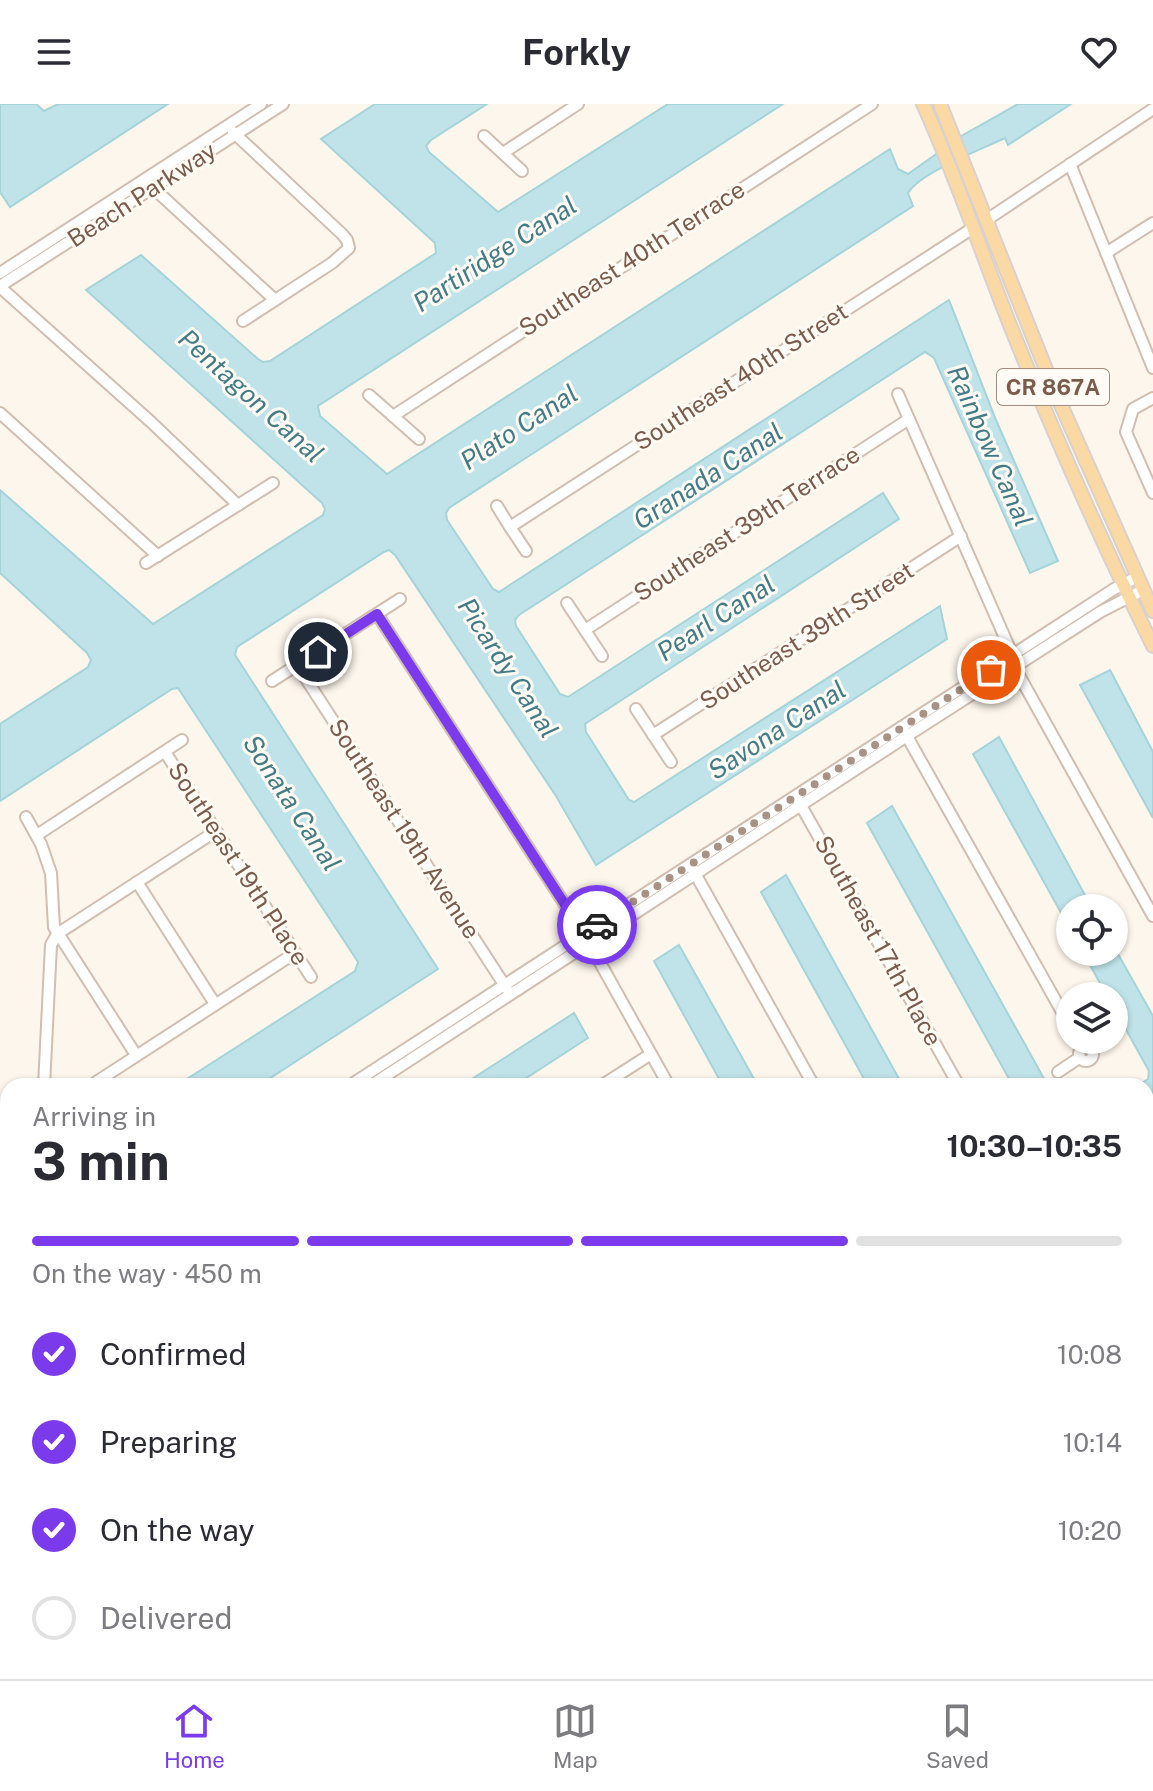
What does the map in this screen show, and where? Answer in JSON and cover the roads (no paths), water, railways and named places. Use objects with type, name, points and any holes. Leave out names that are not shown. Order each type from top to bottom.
[{"type":"main road","name":"CR 867A","points":[[923,104],[951,166],[1065,457],[1153,646]]},
{"type":"main road","name":"CR 867A","points":[[940,104],[1053,387],[1153,611]]},
{"type":"main road","points":[[965,206],[988,219]]},
{"type":"main road","points":[[973,228],[994,239]]},
{"type":"street","name":"Beach Parkway","points":[[0,286],[261,104]]},
{"type":"street","name":"Beach Parkway","points":[[0,273],[283,104]]},
{"type":"street","points":[[503,153],[578,104]]},
{"type":"street","name":"Southeast 40th Terrace","points":[[393,416],[872,104]]},
{"type":"street","points":[[988,219],[1153,109]]},
{"type":"street","points":[[227,126],[342,234],[349,248],[332,263],[243,321]]},
{"type":"street","points":[[484,136],[522,171]]},
{"type":"street","points":[[1070,164],[1153,368]]},
{"type":"street","points":[[149,183],[275,300]]},
{"type":"street","points":[[1106,253],[1153,223]]},
{"type":"street","name":"Southeast 40th Street","points":[[510,527],[973,228]]},
{"type":"street","points":[[0,286],[238,505]]},
{"type":"street","points":[[1142,342],[1153,335]]},
{"type":"street","points":[[898,394],[1013,656],[1015,668],[1153,916]]},
{"type":"street","points":[[369,395],[419,439]]},
{"type":"street","points":[[1153,398],[1133,409],[1126,432],[1153,493]]},
{"type":"street","points":[[0,413],[158,556]]},
{"type":"street","name":"Southeast 39th Terrace","points":[[585,630],[909,419]]},
{"type":"street","points":[[146,563],[273,483]]},
{"type":"street","points":[[497,506],[526,551]]},
{"type":"street","name":"Southeast 39th Street","points":[[653,735],[961,536]]},
{"type":"street","points":[[362,1078],[693,870],[905,732],[1013,656],[1140,583]]},
{"type":"street","points":[[905,732],[1015,668],[1126,590]]},
{"type":"street","points":[[272,681],[400,599]]},
{"type":"street","points":[[567,603],[602,656]]},
{"type":"street","points":[[377,614],[586,938],[664,1078]]},
{"type":"street","name":"Southeast 19th Avenue","points":[[297,665],[508,989]]},
{"type":"street","points":[[636,709],[671,762]]},
{"type":"street","points":[[905,732],[1056,1001]]},
{"type":"street","points":[[37,835],[182,740]]},
{"type":"street","name":"Southeast 19th Place","points":[[165,752],[311,977]]},
{"type":"street","name":"Southeast 17th Place","points":[[799,801],[955,1078]]},
{"type":"street","points":[[26,817],[37,835],[51,873],[53,921],[57,934],[136,1055]]},
{"type":"street","points":[[44,1078],[51,945],[57,934],[216,831]]},
{"type":"street","points":[[693,870],[810,1078]]},
{"type":"street","points":[[137,882],[215,1004]]},
{"type":"street","points":[[102,1078],[295,953]]},
{"type":"street","points":[[381,1078],[508,989]]},
{"type":"street","points":[[614,1078],[651,1054]]},
{"type":"street","points":[[1058,1072],[1078,1054]]},
{"type":"water","points":[[0,104],[36,104],[44,111],[58,104],[168,104],[10,207],[0,192]]},
{"type":"water","points":[[375,104],[487,104],[426,146],[498,212],[668,104],[783,104],[318,406],[320,416],[387,474],[890,149],[898,169],[908,174],[963,135],[1018,104],[1071,104],[1008,145],[1005,138],[952,162],[914,185],[908,193],[913,206],[449,508],[446,513],[447,520],[493,589],[499,592],[949,300],[996,420],[1058,561],[1030,573],[934,358],[925,352],[519,615],[515,620],[516,626],[560,694],[568,697],[883,493],[899,519],[585,724],[586,732],[629,800],[634,802],[940,606],[947,639],[596,865],[556,796],[395,555],[389,550],[384,552],[237,647],[235,655],[438,969],[270,1078],[188,1078],[355,971],[358,962],[178,688],[0,801],[0,724],[88,667],[91,660],[0,573],[0,490],[153,624],[323,515],[325,509],[322,503],[86,290],[141,255],[263,362],[270,361],[436,253],[435,243],[321,139]]},
{"type":"water","points":[[1110,670],[1153,752],[1153,818],[1080,685]]},
{"type":"water","points":[[999,737],[1084,894],[1056,894],[1056,904],[973,754]]},
{"type":"water","points":[[892,806],[1044,1078],[1009,1078],[867,823]]},
{"type":"water","points":[[786,875],[899,1078],[864,1078],[761,892]]},
{"type":"water","points":[[679,945],[754,1078],[719,1078],[654,961]]},
{"type":"water","points":[[1091,966],[1125,966],[1153,1016],[1153,1078],[1148,1078],[1149,1071],[1128,1033],[1128,982],[1099,982]]},
{"type":"water","points":[[574,1013],[588,1038],[526,1078],[473,1078]]},
{"type":"water label","name":"Partiridge Canal","points":[[495,254]]},
{"type":"water label","name":"Pentagon Canal","points":[[251,396]]},
{"type":"water label","name":"Plato Canal","points":[[519,427]]},
{"type":"water label","name":"Rainbow Canal","points":[[990,446]]},
{"type":"water label","name":"Granada Canal","points":[[708,476]]},
{"type":"water label","name":"Pearl Canal","points":[[716,618]]},
{"type":"water label","name":"Picardy Canal","points":[[508,668]]},
{"type":"water label","name":"Savona Canal","points":[[777,730]]},
{"type":"water label","name":"Sonata Canal","points":[[292,803]]}]
